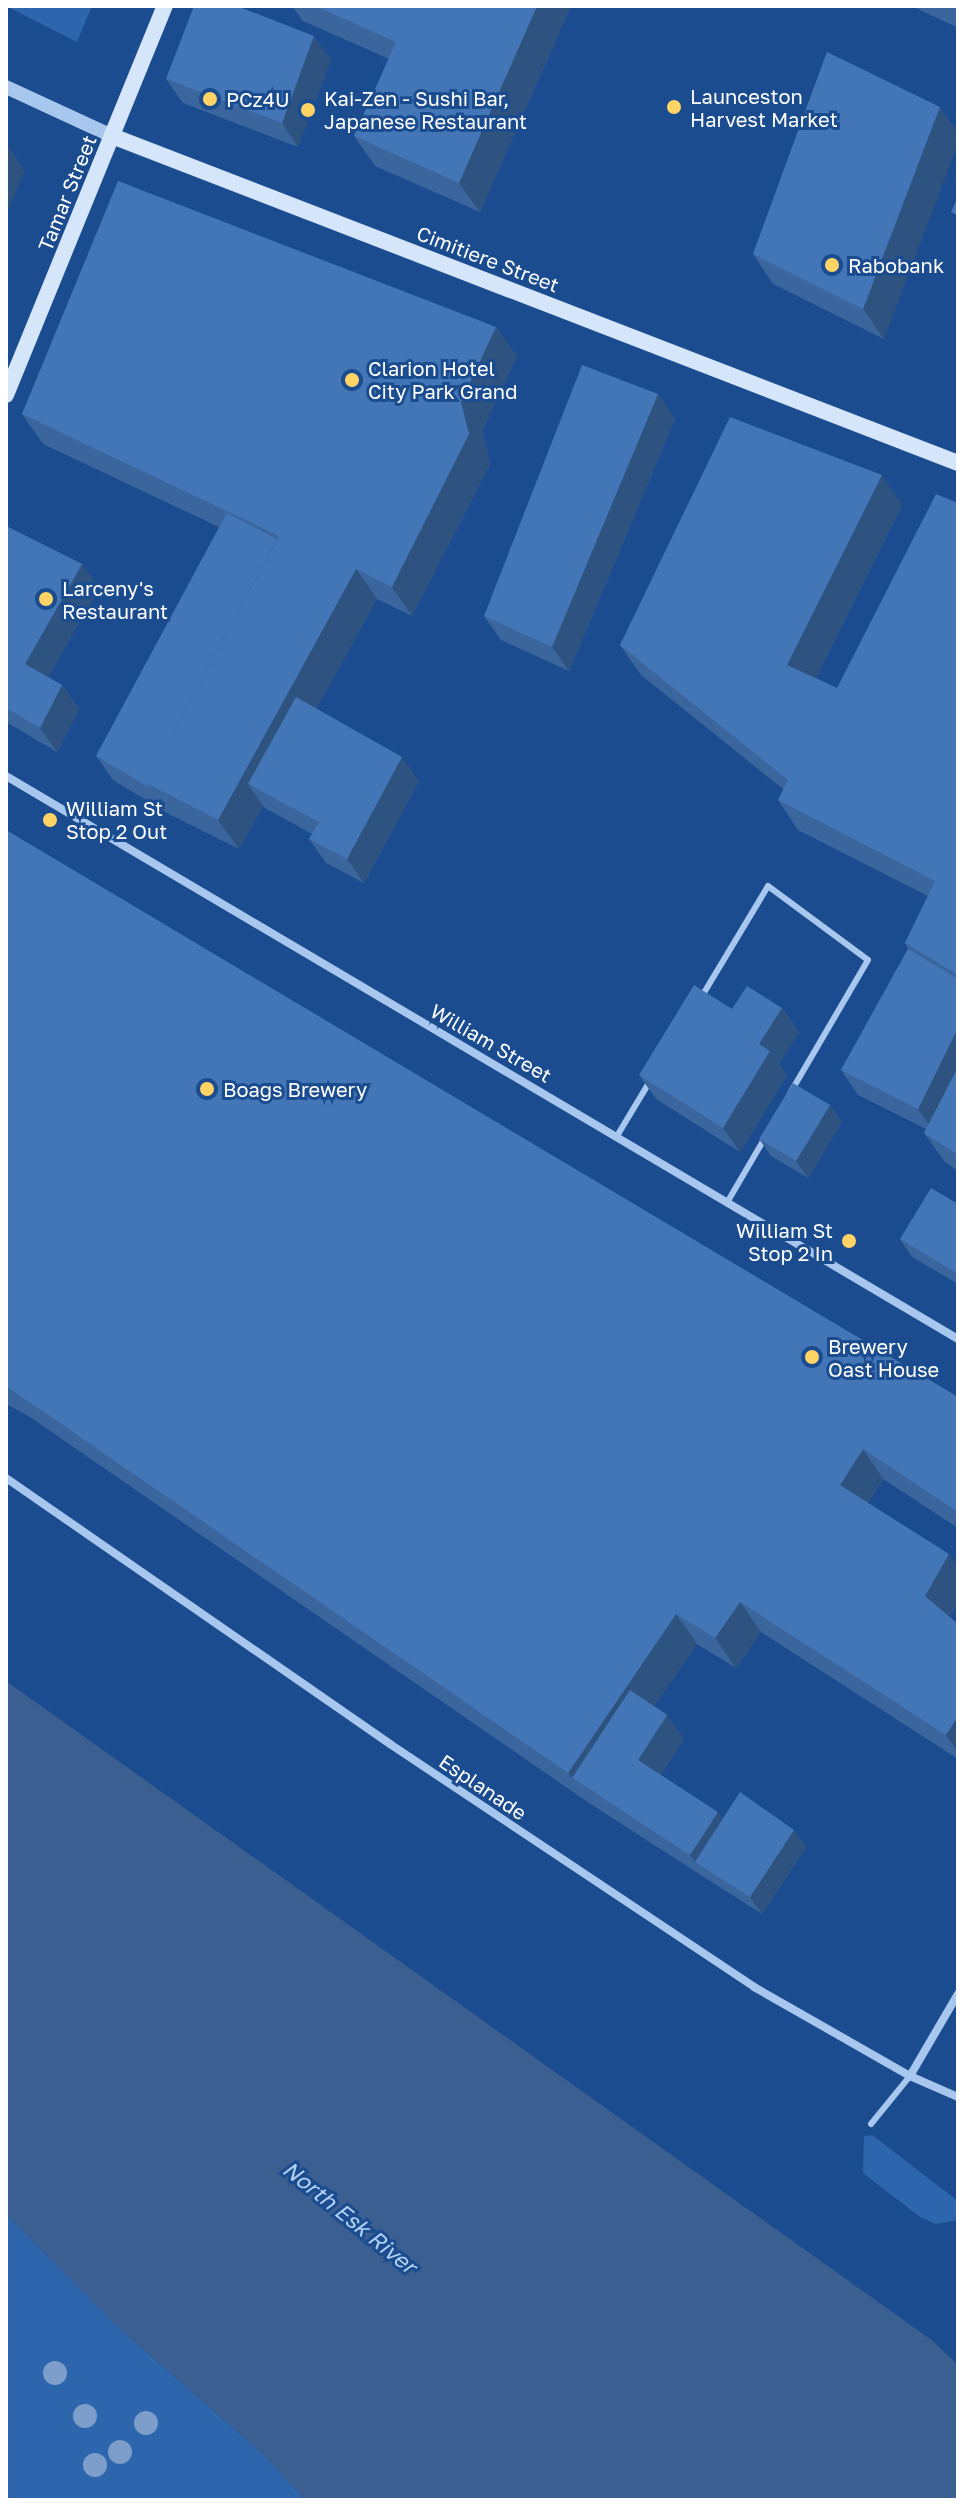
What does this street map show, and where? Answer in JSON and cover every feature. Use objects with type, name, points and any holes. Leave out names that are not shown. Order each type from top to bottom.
[{"type":"main road","name":"Tamar Street","points":[[6,395],[165,6]]},
{"type":"main road","name":"Cimitiere Street","points":[[112,136],[958,463]]},
{"type":"street","name":"Cimitiere Street","points":[[6,87],[112,136]]},
{"type":"street","name":"William Street","points":[[6,776],[958,1339]]},
{"type":"street","name":"Esplanade","points":[[6,1478],[390,1744],[741,1978],[910,2076],[958,2097]]},
{"type":"street","points":[[910,2076],[958,1994]]},
{"type":"lane","points":[[695,1007],[768,886],[868,960],[788,1098]]},
{"type":"lane","points":[[617,1136],[655,1073]]},
{"type":"lane","points":[[728,1201],[772,1125]]},
{"type":"lane","points":[[871,2124],[910,2076]]},
{"type":"shaded area","points":[[6,6],[92,6],[77,42]]},
{"type":"shaded area","points":[[872,2135],[958,2201],[958,2220],[936,2224],[920,2217],[863,2173],[864,2136]]},
{"type":"shaded area","points":[[6,2214],[120,2329],[264,2455],[305,2500],[6,2500]]},
{"type":"water","name":"North Esk River","points":[[6,1681],[933,2341],[958,2365],[958,2500],[305,2500],[264,2455],[120,2329],[6,2214]]},
{"type":"building","points":[[194,6],[237,6],[314,36],[282,123],[166,79]]},
{"type":"building","points":[[315,6],[537,6],[459,183],[354,136],[396,42]]},
{"type":"building","points":[[827,52],[940,107],[863,309],[753,254]]},
{"type":"building","points":[[118,181],[496,327],[461,402],[469,434],[392,587],[356,569],[218,820],[146,783],[279,536],[22,414]]},
{"type":"building","points":[[958,197],[958,216],[951,212]]},
{"type":"building","points":[[582,365],[658,394],[552,647],[484,616]]},
{"type":"building","points":[[730,417],[882,475],[787,665],[837,688],[936,494],[958,503],[958,975],[905,943],[935,881],[778,800],[788,780],[620,645]]},
{"type":"building","points":[[227,513],[277,539],[146,783],[150,788],[96,756]]},
{"type":"building","points":[[6,526],[82,564],[25,664],[62,685],[40,728],[6,708]]},
{"type":"building","points":[[296,697],[402,757],[347,859],[309,839],[319,822],[248,784]]},
{"type":"building","name":"Boags Brewery","points":[[6,830],[958,1397],[958,1512],[863,1449],[840,1485],[949,1554],[925,1596],[958,1624],[958,1716],[946,1735],[740,1602],[715,1638],[676,1614],[568,1773],[6,1386]]},
{"type":"building","points":[[908,949],[958,979],[958,1028],[918,1109],[841,1070]]},
{"type":"building","points":[[694,985],[732,1009],[747,986],[782,1008],[759,1044],[770,1051],[723,1128],[639,1075]]},
{"type":"building","points":[[958,1067],[958,1155],[924,1133]]},
{"type":"building","points":[[793,1083],[830,1105],[796,1161],[759,1139]]},
{"type":"building","points":[[931,1188],[958,1204],[958,1274],[900,1239]]},
{"type":"building","points":[[630,1690],[667,1715],[638,1760],[718,1812],[690,1855],[572,1778]]},
{"type":"building","points":[[740,1792],[794,1830],[750,1897],[695,1862]]},
{"type":"place","name":"PCz4U","points":[[210,99]]},
{"type":"place","name":"Launceston Harvest Market","points":[[674,107]]},
{"type":"place","name":"Kai-Zen - Sushi Bar, Japanese Restaurant","points":[[308,110]]},
{"type":"place","name":"Rabobank","points":[[832,265]]},
{"type":"place","name":"Clarion Hotel City Park Grand","points":[[352,380]]},
{"type":"place","name":"Larceny's Restaurant","points":[[46,599]]},
{"type":"place","name":"William St Stop 2 Out","points":[[50,820]]},
{"type":"place","name":"Boags Brewery","points":[[207,1089]]},
{"type":"place","name":"William St Stop 2 In","points":[[849,1241]]},
{"type":"place","name":"Brewery Oast House","points":[[812,1357]]}]
